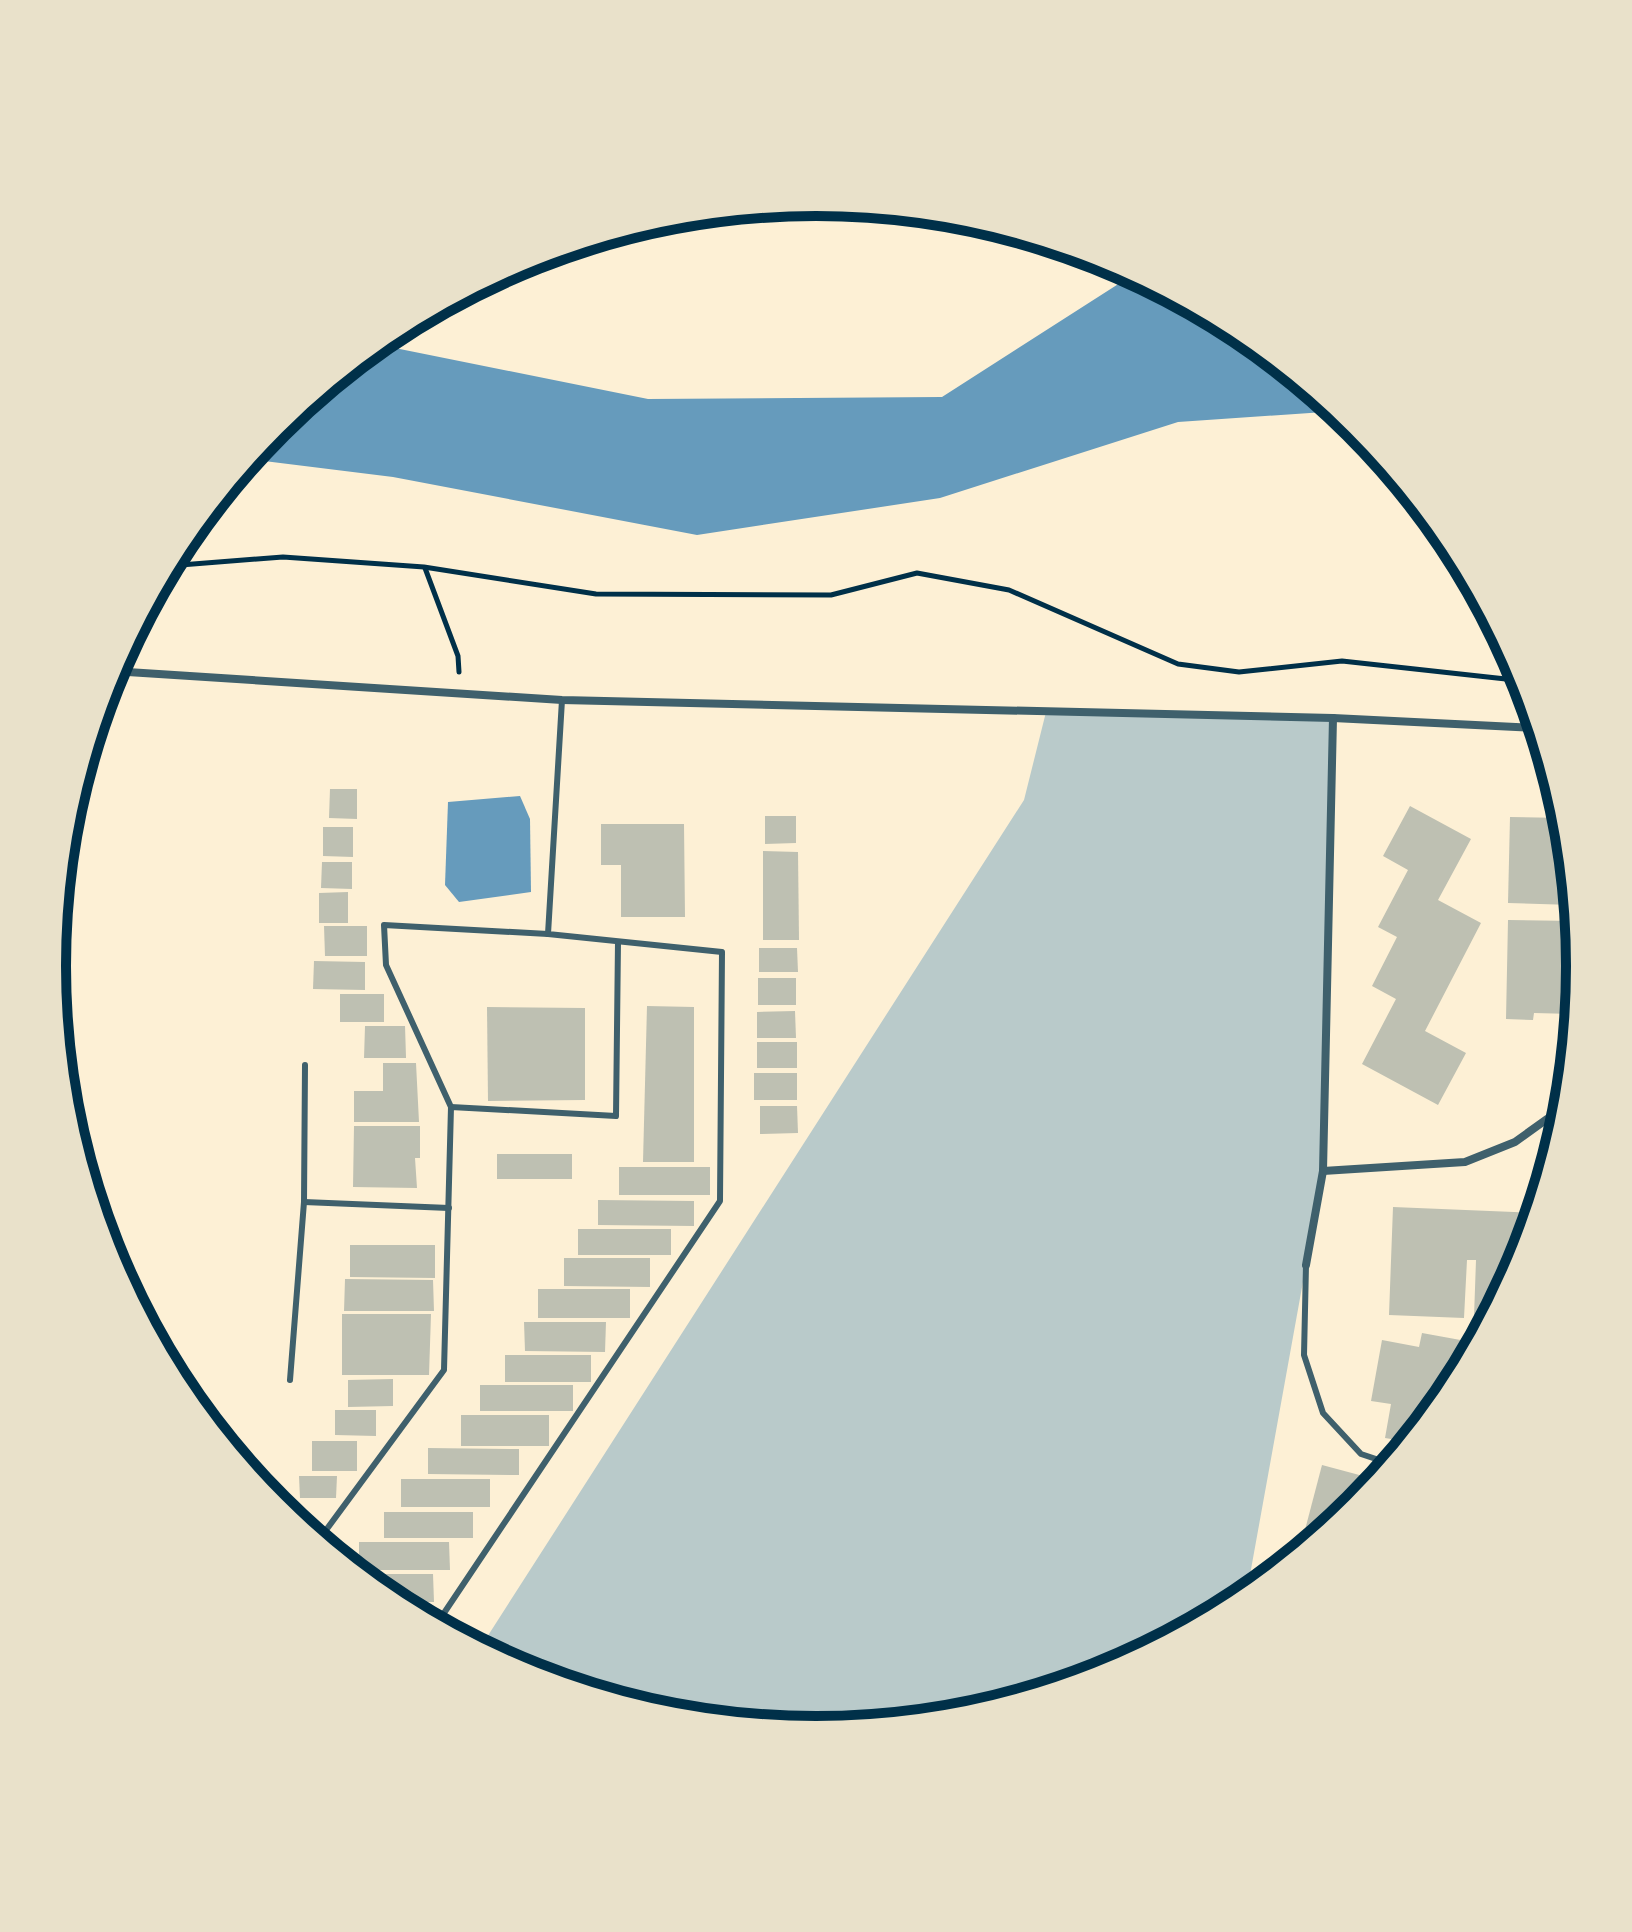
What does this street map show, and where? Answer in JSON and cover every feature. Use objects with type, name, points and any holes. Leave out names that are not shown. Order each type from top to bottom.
[{"type":"street","points":[[126,672],[562,700],[1333,718],[1527,727]]},
{"type":"street","points":[[1306,1265],[1323,1171],[1333,718]]},
{"type":"street","points":[[1323,1171],[1465,1162],[1515,1142],[1547,1119]]},
{"type":"lane","points":[[548,934],[562,700]]},
{"type":"lane","points":[[324,1533],[444,1370],[451,1107],[386,965],[384,925],[548,934],[722,952],[720,1201],[442,1616]]},
{"type":"lane","points":[[451,1107],[616,1116],[618,942]]},
{"type":"lane","points":[[290,1380],[304,1202],[305,1065]]},
{"type":"lane","points":[[304,1202],[449,1208]]},
{"type":"lane","points":[[1306,1265],[1304,1355],[1323,1413],[1361,1454],[1380,1460]]},
{"type":"path","points":[[182,565],[283,557],[424,567],[596,594],[831,595],[917,573],[1009,590],[1178,664],[1239,672],[1342,661],[1509,679]]},
{"type":"path","points":[[424,567],[458,656],[462,693]]},
{"type":"shaded area","points":[[1046,712],[1333,718],[1323,1171],[1249,1578],[1191,1616],[1148,1639],[1057,1676],[962,1702],[865,1714],[767,1714],[670,1702],[575,1676],[485,1640],[1024,800]]},
{"type":"water","points":[[1122,282],[1191,316],[1233,342],[1321,412],[1178,422],[940,498],[697,535],[393,477],[262,461],[321,402],[392,347],[648,399],[942,397]]},
{"type":"water","points":[[520,796],[530,819],[531,892],[459,902],[445,885],[448,802]]},
{"type":"building","points":[[330,789],[357,789],[357,819],[329,818]]},
{"type":"building","points":[[1410,806],[1471,839],[1438,900],[1481,923],[1425,1031],[1466,1053],[1438,1105],[1362,1064],[1396,999],[1372,986],[1397,937],[1378,927],[1408,870],[1383,856]]},
{"type":"building","points":[[765,816],[796,816],[796,843],[765,844]]},
{"type":"building","points":[[1510,817],[1551,818],[1563,905],[1508,903]]},
{"type":"building","points":[[601,824],[684,824],[685,917],[621,917],[621,865],[601,865]]},
{"type":"building","points":[[323,827],[353,827],[353,857],[323,856]]},
{"type":"building","points":[[763,851],[798,852],[799,940],[763,940]]},
{"type":"building","points":[[322,862],[352,862],[352,889],[321,888]]},
{"type":"building","points":[[348,892],[348,923],[319,923],[319,893]]},
{"type":"building","points":[[1508,920],[1564,921],[1564,1014],[1534,1013],[1533,1020],[1506,1019]]},
{"type":"building","points":[[324,926],[367,926],[367,956],[325,956]]},
{"type":"building","points":[[759,948],[797,948],[798,972],[759,972]]},
{"type":"building","points":[[314,961],[365,962],[365,990],[313,989]]},
{"type":"building","points":[[758,978],[796,978],[796,1005],[758,1005]]},
{"type":"building","points":[[340,994],[384,994],[384,1022],[340,1022]]},
{"type":"building","points":[[647,1006],[694,1007],[694,1162],[643,1162]]},
{"type":"building","points":[[487,1007],[585,1008],[585,1100],[488,1101]]},
{"type":"building","points":[[795,1011],[796,1038],[757,1038],[757,1012]]},
{"type":"building","points":[[365,1026],[405,1026],[406,1058],[364,1058]]},
{"type":"building","points":[[757,1042],[797,1042],[797,1068],[757,1068]]},
{"type":"building","points":[[383,1063],[416,1063],[419,1122],[354,1122],[354,1091],[383,1091]]},
{"type":"building","points":[[754,1073],[797,1073],[797,1100],[754,1100]]},
{"type":"building","points":[[760,1106],[797,1106],[798,1133],[760,1134]]},
{"type":"building","points":[[354,1126],[420,1126],[420,1158],[415,1158],[417,1188],[353,1187]]},
{"type":"building","points":[[497,1154],[572,1154],[572,1179],[497,1179]]},
{"type":"building","points":[[619,1167],[710,1167],[710,1195],[619,1195]]},
{"type":"building","points":[[598,1200],[694,1201],[694,1226],[598,1225]]},
{"type":"building","points":[[1393,1207],[1524,1213],[1479,1317],[1474,1317],[1476,1260],[1467,1260],[1464,1318],[1389,1315]]},
{"type":"building","points":[[578,1229],[671,1229],[671,1255],[578,1255]]},
{"type":"building","points":[[350,1245],[435,1245],[435,1278],[350,1277]]},
{"type":"building","points":[[564,1258],[650,1258],[650,1287],[564,1286]]},
{"type":"building","points":[[345,1279],[433,1280],[434,1311],[344,1311]]},
{"type":"building","points":[[538,1289],[630,1289],[630,1318],[538,1318]]},
{"type":"building","points":[[342,1314],[431,1314],[429,1375],[342,1375]]},
{"type":"building","points":[[524,1322],[606,1322],[605,1352],[525,1351]]},
{"type":"building","points":[[1422,1333],[1466,1341],[1440,1383],[1397,1440],[1385,1438],[1391,1404],[1371,1401],[1382,1340],[1419,1347]]},
{"type":"building","points":[[505,1355],[591,1355],[591,1382],[505,1382]]},
{"type":"building","points":[[393,1379],[393,1406],[348,1407],[348,1380]]},
{"type":"building","points":[[480,1385],[573,1385],[573,1411],[480,1411]]},
{"type":"building","points":[[335,1410],[376,1410],[376,1436],[335,1435]]},
{"type":"building","points":[[461,1415],[549,1415],[549,1446],[461,1446]]},
{"type":"building","points":[[312,1441],[357,1441],[357,1471],[312,1471]]},
{"type":"building","points":[[428,1448],[519,1449],[519,1475],[428,1474]]},
{"type":"building","points":[[1322,1465],[1365,1477],[1311,1530],[1303,1536]]},
{"type":"building","points":[[299,1476],[337,1476],[336,1498],[300,1498]]},
{"type":"building","points":[[401,1479],[490,1479],[490,1507],[401,1507]]},
{"type":"building","points":[[384,1512],[473,1512],[473,1538],[384,1538]]},
{"type":"building","points":[[359,1542],[449,1542],[450,1570],[371,1570],[359,1561]]},
{"type":"building","points":[[377,1574],[433,1574],[434,1602],[418,1602]]}]
